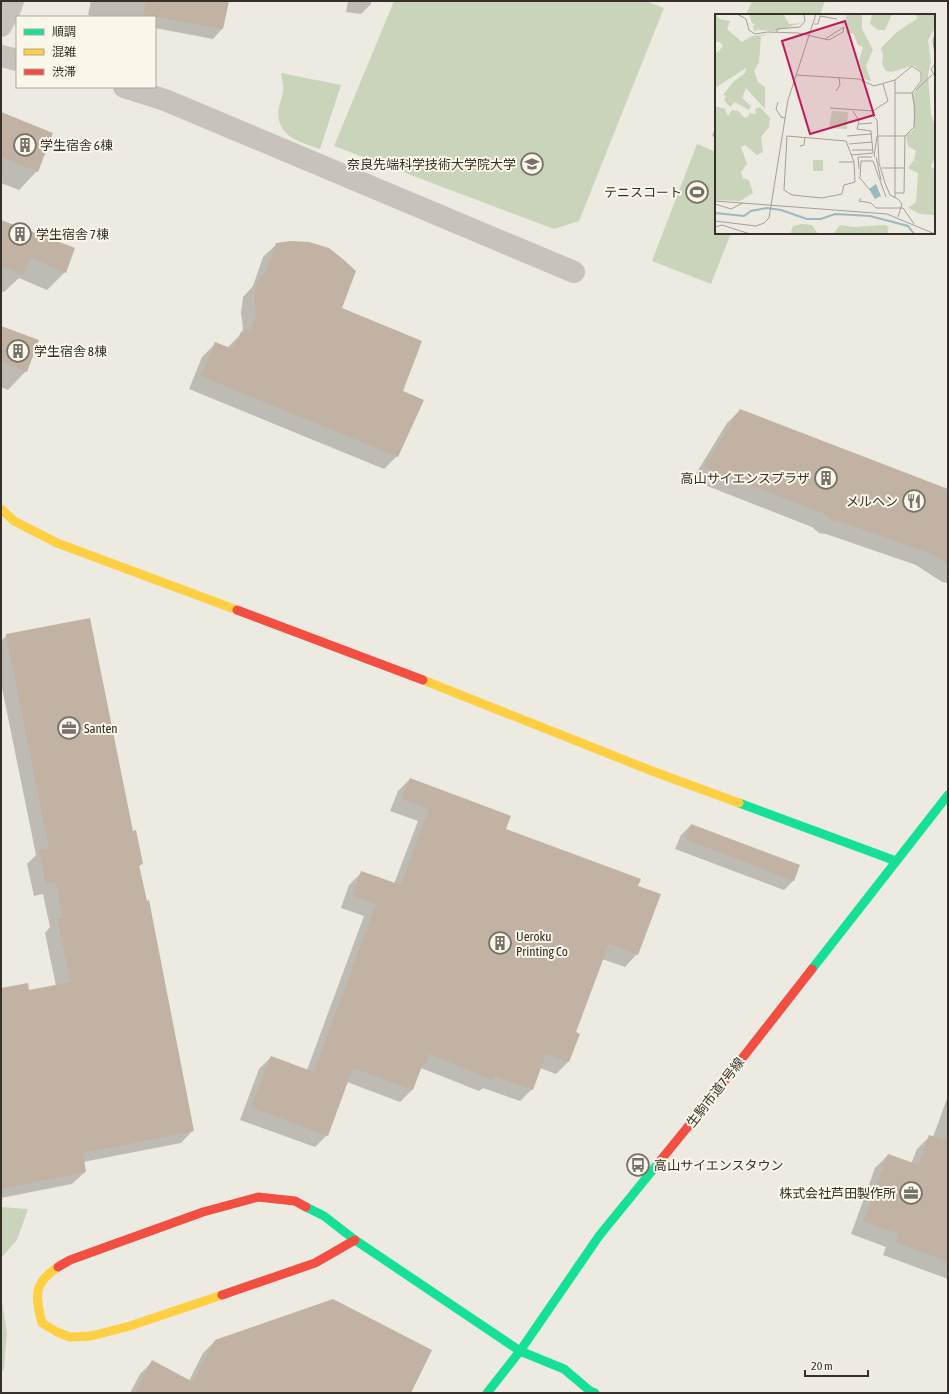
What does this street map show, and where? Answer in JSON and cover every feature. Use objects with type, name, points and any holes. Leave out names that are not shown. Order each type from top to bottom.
[{"type":"street","points":[[1,26],[13,1]]},
{"type":"street","points":[[1,56],[16,60]]},
{"type":"street","points":[[127,88],[172,103],[574,272]]},
{"type":"street","points":[[1,509],[14,521],[57,543],[451,690],[652,771],[896,861]]},
{"type":"street","name":"生駒市道7号線","points":[[487,1393],[520,1351],[599,1236],[708,1102],[948,795]]},
{"type":"street","points":[[355,1240],[315,1263],[130,1326],[91,1336],[70,1337],[57,1332],[42,1323],[37,1302],[40,1282],[55,1268],[70,1260],[203,1212],[258,1197],[295,1201],[324,1216],[355,1240],[520,1351],[564,1369],[590,1391],[595,1393]]},
{"type":"green space","points":[[394,1],[646,1],[664,8],[579,221],[554,229],[334,146]]},
{"type":"green space","points":[[752,1],[825,1],[820,14],[746,14]]},
{"type":"green space","points":[[281,73],[341,85],[320,149],[296,140],[284,131],[280,125],[278,117],[283,94]]},
{"type":"green space","name":"テニスコート","points":[[697,144],[715,152],[715,234],[731,234],[711,284],[652,261]]},
{"type":"green space","points":[[1,1207],[28,1209],[17,1240],[1,1258]]},
{"type":"green space","points":[[1,1295],[7,1333],[4,1369],[1,1372]]},
{"type":"building","points":[[145,1],[229,1],[223,29],[156,16],[144,16]]},
{"type":"building","name":"学生宿舎 6棟","points":[[1,112],[53,133],[38,172],[1,157]]},
{"type":"building","name":"学生宿舎 7棟","points":[[1,220],[75,248],[66,273],[30,257],[24,275],[1,266]]},
{"type":"building","points":[[290,241],[309,242],[329,248],[356,271],[342,308],[422,341],[403,391],[424,400],[398,457],[201,376],[215,342],[233,349],[241,332],[251,330],[256,315],[254,300],[256,283],[266,272],[276,243]]},
{"type":"building","name":"学生宿舎 8棟","points":[[1,326],[39,340],[27,372],[1,361]]},
{"type":"building","name":"高山サイエンスプラザ","points":[[740,409],[948,489],[948,563],[929,553],[839,521],[832,520],[825,514],[704,467]]},
{"type":"building","points":[[90,618],[133,831],[136,830],[143,864],[139,865],[147,901],[149,900],[194,1131],[83,1153],[86,1172],[1,1189],[1,988],[28,983],[29,990],[71,982],[57,919],[63,918],[56,882],[46,884],[39,850],[49,848],[6,634]]},
{"type":"building","name":"Ueroku Printing Co","points":[[410,778],[511,816],[506,829],[641,879],[638,886],[661,894],[638,955],[609,944],[576,1032],[580,1034],[569,1062],[546,1054],[533,1090],[494,1076],[492,1080],[429,1054],[424,1067],[422,1066],[413,1090],[353,1068],[328,1136],[251,1107],[271,1056],[314,1072],[376,904],[353,896],[361,871],[401,885],[429,809],[402,799]]},
{"type":"building","points":[[691,824],[800,865],[794,881],[685,839]]},
{"type":"building","name":"株式会社芦田製作所","points":[[929,1135],[948,1141],[948,1262],[896,1242],[898,1234],[864,1221],[888,1154],[919,1165]]},
{"type":"building","points":[[333,1299],[432,1350],[411,1393],[135,1393],[152,1360],[193,1382],[215,1340]]},
{"type":"traffic: fast","points":[[812,969],[948,795]]},
{"type":"traffic: fast","points":[[739,803],[896,861]]},
{"type":"traffic: fast","points":[[487,1393],[520,1351],[599,1236],[660,1161]]},
{"type":"traffic: fast","points":[[306,1207],[324,1216],[355,1240],[520,1351],[564,1369],[590,1391],[595,1393]]},
{"type":"traffic: slow","points":[[1,509],[14,521],[57,543],[237,610]]},
{"type":"traffic: slow","points":[[423,680],[652,771],[739,803]]},
{"type":"traffic: slow","points":[[58,1267],[50,1273],[40,1285],[37,1298],[38,1305],[42,1323],[57,1332],[70,1337],[91,1336],[130,1326],[222,1295]]},
{"type":"traffic: jam","points":[[237,610],[423,680]]},
{"type":"traffic: jam","points":[[660,1161],[812,969]]},
{"type":"traffic: jam","points":[[58,1267],[70,1260],[203,1212],[258,1197],[295,1201],[306,1207]]},
{"type":"traffic: jam","points":[[222,1295],[315,1263],[355,1240]]},
{"type":"place","name":"学生宿舎 6棟","points":[[25,145]]},
{"type":"place","name":"奈良先端科学技術大学院大学","points":[[532,164]]},
{"type":"place","name":"テニスコート","points":[[697,192]]},
{"type":"place","name":"学生宿舎 7棟","points":[[20,234]]},
{"type":"place","name":"学生宿舎 8棟","points":[[18,351]]},
{"type":"place","name":"高山サイエンスプラザ","points":[[826,478]]},
{"type":"place","name":"メルヘン","points":[[914,501]]},
{"type":"place","name":"Santen","points":[[69,728]]},
{"type":"place","name":"Ueroku Printing Co","points":[[500,943]]},
{"type":"place","name":"高山サイエンスタウン","points":[[638,1165]]},
{"type":"place","name":"株式会社芦田製作所","points":[[911,1193]]}]
